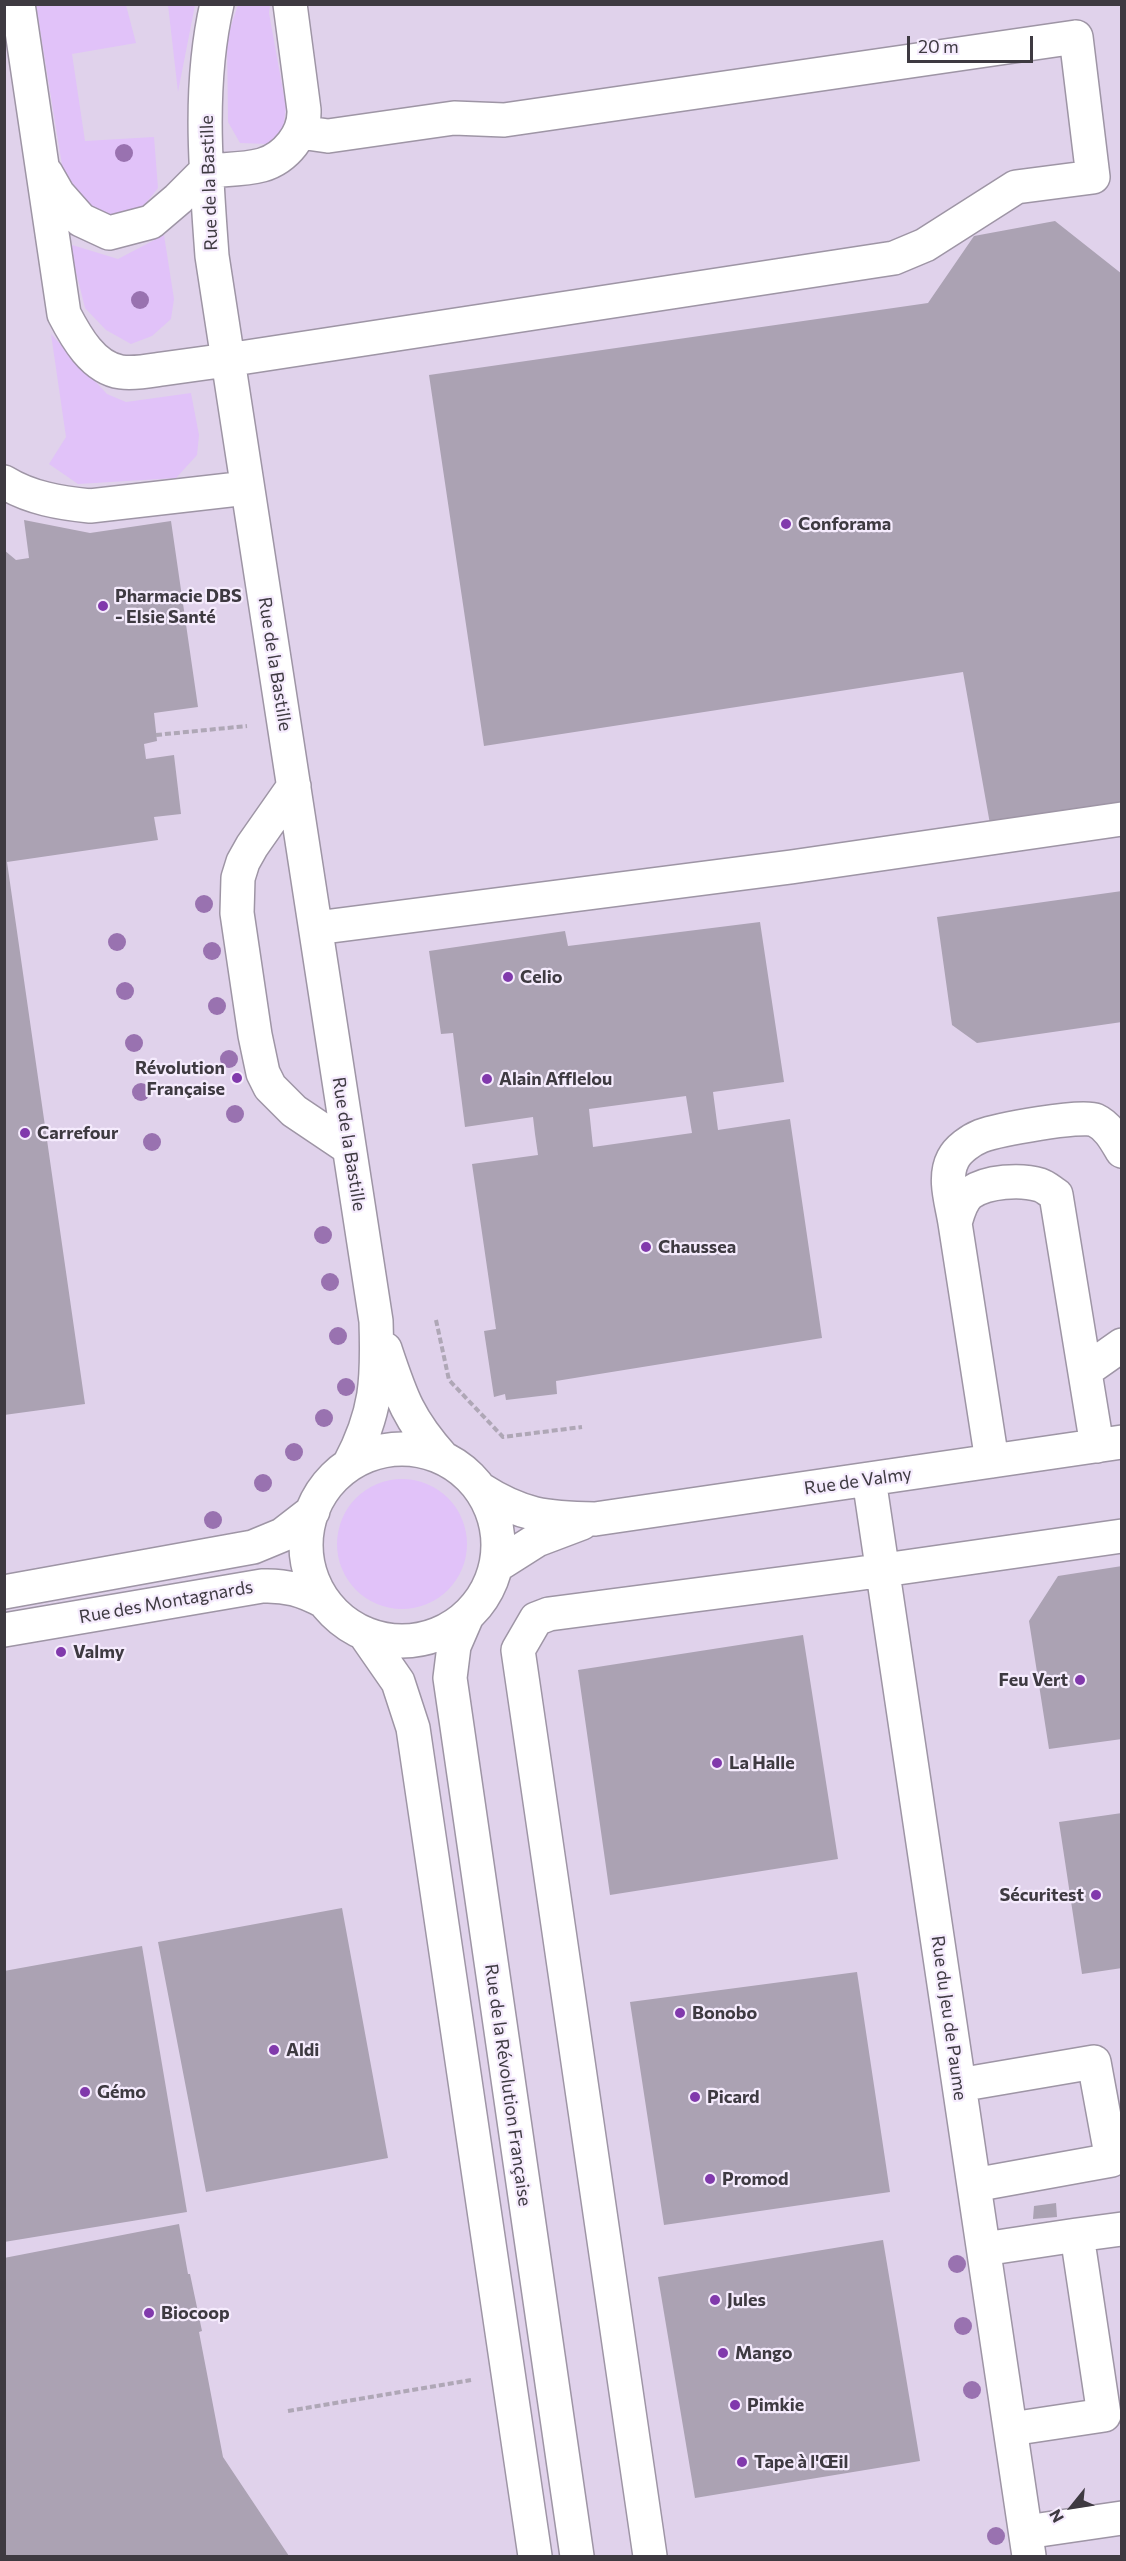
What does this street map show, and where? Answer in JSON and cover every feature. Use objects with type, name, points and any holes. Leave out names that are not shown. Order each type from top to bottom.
[{"type":"street","points":[[18,4],[64,314],[75,336],[88,353],[105,366],[119,372],[135,373],[226,360],[894,258],[925,245],[1016,187],[1093,177],[1076,37],[504,120],[454,118],[328,136],[300,132]]},
{"type":"street","name":"Rue de la Bastille","points":[[217,4],[208,54],[206,171],[212,256],[226,360],[376,1321],[377,1382],[374,1403],[362,1440],[350,1465]]},
{"type":"street","points":[[42,166],[58,194],[81,220],[109,233],[151,222],[206,171],[265,164],[287,149],[300,132],[304,121],[290,4]]},
{"type":"street","points":[[4,482],[20,492],[65,503],[90,506],[247,488]]},
{"type":"street","points":[[294,786],[252,846],[243,862],[238,878],[237,912],[255,1035],[263,1073],[270,1087],[294,1111],[349,1148]]},
{"type":"street","points":[[316,928],[797,866],[1122,819]]},
{"type":"street","points":[[992,1461],[949,1185],[952,1160],[968,1143],[982,1136],[1071,1118],[1096,1120],[1106,1128],[1122,1151]]},
{"type":"street","points":[[955,1223],[960,1206],[970,1193],[987,1186],[1026,1182],[1043,1186],[1056,1195],[1085,1371],[1109,1444]]},
{"type":"street","name":"Rue de la Bastille","points":[[376,1321],[408,1412],[425,1438],[443,1458]]},
{"type":"street","points":[[1085,1371],[1122,1345]]},
{"type":"street","name":"Rue de Valmy","points":[[496,1566],[537,1540],[595,1519],[1109,1444]]},
{"type":"street","points":[[396,1449],[420,1450],[443,1458],[463,1471],[480,1489],[491,1509],[497,1531],[496,1566],[483,1599],[467,1616],[447,1630],[412,1641],[388,1640],[364,1633],[342,1620],[325,1602],[313,1581],[307,1558],[307,1534],[313,1511],[324,1490],[350,1465],[372,1454],[396,1449]]},
{"type":"street","name":"Rue du Jeu de Paume","points":[[869,1479],[1028,2544]]},
{"type":"street","name":"Rue de Valmy","points":[[480,1489],[516,1509],[533,1515],[595,1519]]},
{"type":"street","name":"Rue des Montagnards","points":[[4,1592],[246,1549],[282,1535],[313,1511]]},
{"type":"street","points":[[650,2556],[518,1650],[536,1619],[549,1614],[1122,1536]]},
{"type":"street","name":"Rue des Montagnards","points":[[4,1630],[262,1586],[282,1585],[297,1588],[325,1602]]},
{"type":"street","name":"Rue de la Révolution Française","points":[[467,1616],[454,1646],[451,1686],[577,2556]]},
{"type":"street","points":[[364,1633],[398,1682],[413,1728],[535,2556]]},
{"type":"street","points":[[959,2085],[1094,2062],[1117,2160],[974,2185]]},
{"type":"street","points":[[984,2249],[1122,2229]]},
{"type":"street","points":[[1011,2429],[1104,2415],[1077,2235]]},
{"type":"street","points":[[1028,2544],[1122,2518]]},
{"type":"path","points":[[156,735],[284,722]]},
{"type":"path","points":[[436,1320],[449,1380],[503,1437],[582,1427]]},
{"type":"path","points":[[288,2411],[508,2374]]},
{"type":"shaded area","points":[[5,5],[1121,5],[1121,2556],[5,2556]]},
{"type":"shaded area","points":[[36,5],[126,5],[136,43],[72,54],[85,141],[154,137],[158,188],[142,208],[122,220],[69,208]]},
{"type":"shaded area","points":[[168,5],[195,5],[178,92]]},
{"type":"shaded area","points":[[238,5],[270,5],[269,13],[286,107],[283,129],[268,144],[240,143],[228,122],[227,38]]},
{"type":"shaded area","points":[[164,235],[174,299],[171,319],[152,336],[131,344],[106,330],[85,308],[69,244],[118,259]]},
{"type":"shaded area","points":[[51,334],[107,394],[126,402],[191,393],[199,435],[197,455],[176,478],[78,484],[49,464],[66,437]]},
{"type":"shaded area","points":[[402,1479],[427,1484],[448,1498],[462,1519],[467,1544],[462,1569],[448,1590],[427,1604],[402,1609],[377,1604],[356,1590],[342,1569],[337,1544],[342,1519],[356,1498],[377,1484]]},
{"type":"building","name":"Conforama","points":[[1055,221],[1122,274],[1122,802],[990,824],[963,672],[484,746],[429,375],[928,303],[974,236]]},
{"type":"building","name":"Carrefour","points":[[24,520],[90,533],[171,521],[198,707],[154,713],[157,741],[144,744],[146,759],[174,755],[181,814],[154,817],[158,840],[7,862],[85,1404],[4,1415],[4,550],[16,560],[29,558]]},
{"type":"building","points":[[1122,891],[1122,1022],[977,1043],[952,1025],[937,917]]},
{"type":"building","points":[[760,922],[784,1082],[713,1092],[718,1130],[790,1119],[822,1338],[556,1381],[557,1394],[506,1400],[505,1394],[494,1397],[484,1331],[496,1329],[472,1164],[538,1155],[533,1117],[465,1127],[453,1033],[441,1034],[429,951],[565,931],[568,946]],"holes":[[[686,1096],[692,1133],[593,1147],[589,1109]]]},
{"type":"building","name":"Feu Vert","points":[[1122,1566],[1122,1739],[1049,1749],[1029,1621],[1058,1576]]},
{"type":"building","name":"La Halle","points":[[803,1635],[838,1859],[610,1895],[578,1670]]},
{"type":"building","name":"Sécuritest","points":[[1122,1813],[1122,1968],[1082,1974],[1059,1822]]},
{"type":"building","name":"Aldi","points":[[342,1908],[388,2158],[206,2192],[158,1942]]},
{"type":"building","name":"Gémo","points":[[142,1946],[187,2212],[4,2242],[4,1971]]},
{"type":"building","points":[[857,1972],[890,2192],[664,2225],[630,2002]]},
{"type":"building","points":[[1056,2203],[1057,2217],[1033,2219],[1034,2206]]},
{"type":"building","points":[[179,2224],[202,2331],[199,2332],[223,2457],[289,2556],[4,2556],[4,2258]]},
{"type":"building","points":[[883,2240],[920,2461],[695,2498],[658,2277]]},
{"type":"place","name":"Conforama","points":[[786,524]]},
{"type":"place","name":"Pharmacie DBS - Elsie Santé","points":[[103,606]]},
{"type":"place","name":"Celio","points":[[508,977]]},
{"type":"place","name":"Révolution Française","points":[[237,1078]]},
{"type":"place","name":"Alain Afflelou","points":[[487,1079]]},
{"type":"place","name":"Carrefour","points":[[25,1133]]},
{"type":"place","name":"Chaussea","points":[[646,1247]]},
{"type":"place","name":"Valmy","points":[[61,1652]]},
{"type":"place","name":"Feu Vert","points":[[1080,1680]]},
{"type":"place","name":"La Halle","points":[[717,1763]]},
{"type":"place","name":"Sécuritest","points":[[1096,1895]]},
{"type":"place","name":"Bonobo","points":[[680,2013]]},
{"type":"place","name":"Aldi","points":[[274,2050]]},
{"type":"place","name":"Gémo","points":[[85,2092]]},
{"type":"place","name":"Picard","points":[[695,2097]]},
{"type":"place","name":"Promod","points":[[710,2179]]},
{"type":"place","name":"Jules","points":[[715,2300]]},
{"type":"place","name":"Biocoop","points":[[149,2313]]},
{"type":"place","name":"Mango","points":[[723,2353]]},
{"type":"place","name":"Pimkie","points":[[735,2405]]},
{"type":"place","name":"Tape à l'Œil","points":[[742,2462]]}]
